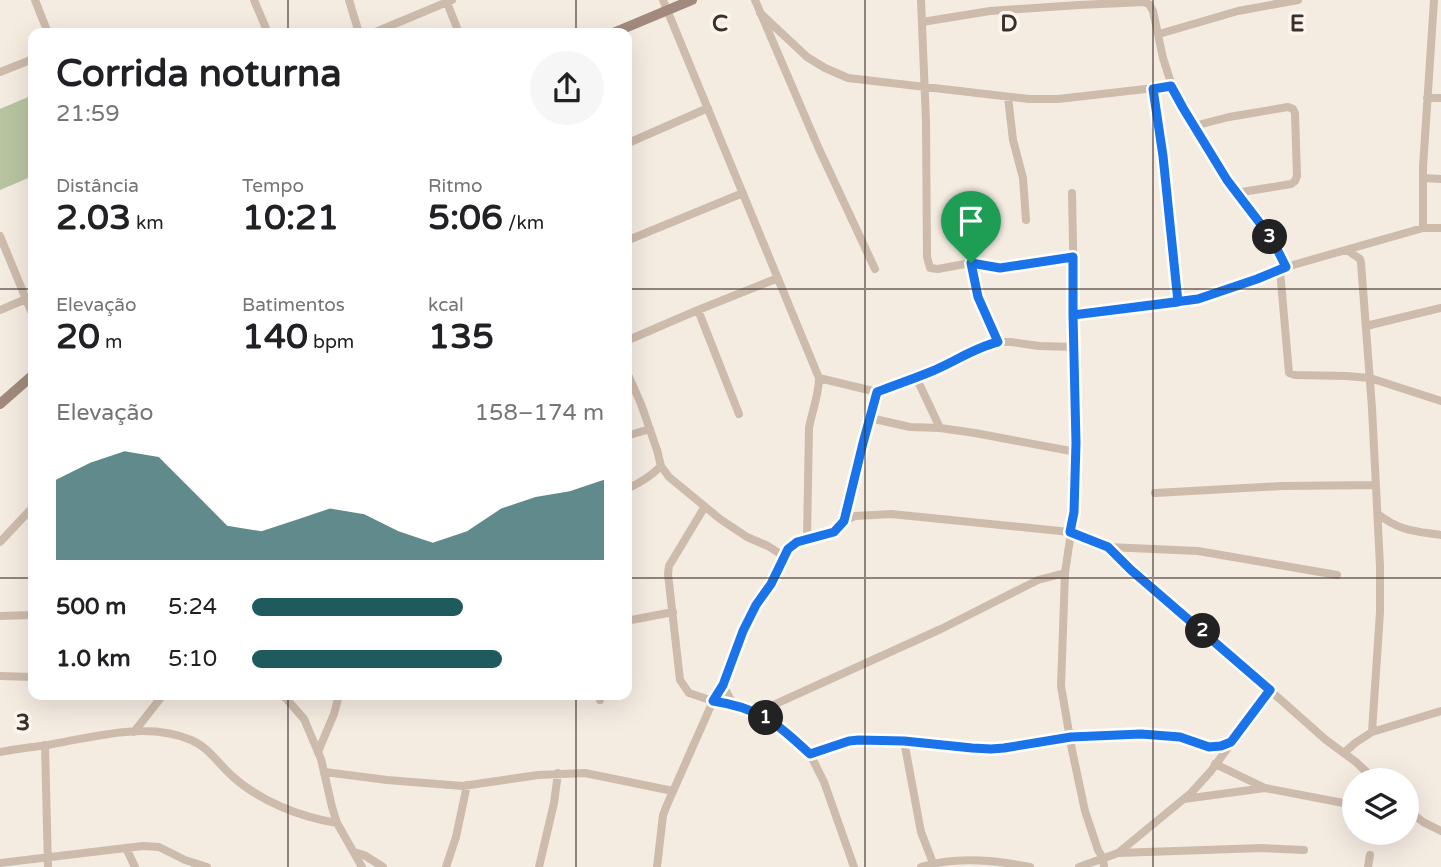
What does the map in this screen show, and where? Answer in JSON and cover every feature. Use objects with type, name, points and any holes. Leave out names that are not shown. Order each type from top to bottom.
[{"type":"street","points":[[35,0],[46,28]]},
{"type":"street","points":[[254,0],[266,28]]},
{"type":"street","points":[[349,0],[357,28]]},
{"type":"street","points":[[622,28],[665,5],[692,0]]},
{"type":"street","points":[[755,0],[819,149],[875,269]]},
{"type":"street","points":[[921,0],[930,268],[933,270],[971,263],[1000,268],[1073,257]]},
{"type":"street","points":[[1159,34],[1274,2],[1298,0]]},
{"type":"street","points":[[1423,228],[1423,178],[1434,0]]},
{"type":"street","points":[[385,28],[448,1],[457,28]]},
{"type":"street","points":[[922,22],[990,12],[1079,5],[1149,4],[1171,86],[1227,180],[1272,239],[1283,268],[1289,373],[1370,379],[1441,401]]},
{"type":"street","points":[[665,5],[819,378],[819,392],[809,428],[807,539]]},
{"type":"street","points":[[760,13],[807,57],[848,78],[1029,99],[1058,99],[1171,86]]},
{"type":"street","points":[[0,72],[28,61]]},
{"type":"street","points":[[1153,89],[1166,179],[1178,302]]},
{"type":"street","points":[[1008,97],[1013,140],[1023,178],[1026,220]]},
{"type":"street","points":[[1427,98],[1441,98]]},
{"type":"street","points":[[1194,126],[1288,107],[1296,113],[1295,181],[1236,193]]},
{"type":"street","points":[[632,141],[708,108]]},
{"type":"street","points":[[1423,178],[1441,179]]},
{"type":"street","points":[[632,239],[743,193]]},
{"type":"street","points":[[1072,193],[1076,452],[1074,512],[1065,573],[1061,685],[1085,811],[1103,862]]},
{"type":"street","points":[[1073,315],[1198,299],[1283,268],[1423,228],[1441,228]]},
{"type":"street","points":[[0,236],[28,304]]},
{"type":"street","points":[[1348,250],[1362,263],[1378,514],[1380,612],[1372,732]]},
{"type":"street","points":[[971,263],[978,297],[998,342]]},
{"type":"street","points":[[632,338],[778,278]]},
{"type":"street","points":[[0,310],[26,299]]},
{"type":"street","points":[[1366,326],[1441,308]]},
{"type":"street","points":[[698,310],[739,414]]},
{"type":"street","points":[[819,378],[877,392],[932,372],[985,345],[998,342],[1075,348]]},
{"type":"street","points":[[916,377],[940,428]]},
{"type":"street","points":[[0,404],[28,379]]},
{"type":"street","points":[[632,383],[642,404],[661,466],[669,477],[705,508],[747,537],[785,557]]},
{"type":"street","points":[[844,521],[877,392]]},
{"type":"street","points":[[870,418],[910,427],[940,428],[1076,452]]},
{"type":"street","points":[[632,434],[650,429]]},
{"type":"street","points":[[632,487],[641,484],[661,466]]},
{"type":"street","points":[[1155,492],[1376,485]]},
{"type":"street","points":[[705,508],[669,566],[680,680],[689,693],[758,712],[810,754],[824,782],[854,867]]},
{"type":"street","points":[[0,542],[28,512]]},
{"type":"street","points":[[657,867],[663,815],[713,701],[723,685],[743,631],[756,605],[771,584],[788,549],[797,542],[834,532],[844,521],[855,516],[891,514],[1070,532],[1108,547],[1198,551],[1337,575]]},
{"type":"street","points":[[1378,514],[1390,524],[1404,529],[1441,534]]},
{"type":"street","points":[[1108,547],[1131,570],[1361,768]]},
{"type":"street","points":[[758,712],[941,629],[1038,580],[1065,573]]},
{"type":"street","points":[[632,620],[673,612]]},
{"type":"street","points":[[0,616],[28,615]]},
{"type":"street","points":[[0,676],[28,677]]},
{"type":"street","points":[[723,685],[733,704]]},
{"type":"street","points":[[1079,867],[1103,862],[1118,853],[1191,793],[1270,690]]},
{"type":"street","points":[[134,732],[159,700]]},
{"type":"street","points":[[287,700],[304,719],[325,772],[337,823],[362,867]]},
{"type":"street","points":[[318,752],[338,700]]},
{"type":"street","points":[[1344,753],[1372,732],[1441,710]]},
{"type":"street","points":[[0,752],[134,732],[159,733],[191,740],[205,748],[231,776],[255,794],[305,815],[337,823]]},
{"type":"street","points":[[810,754],[849,741],[904,741],[991,749],[1071,737],[1161,734],[1209,747],[1231,742]]},
{"type":"street","points":[[904,741],[921,832],[933,863]]},
{"type":"street","points":[[45,745],[48,867]]},
{"type":"street","points":[[1209,747],[1216,763],[1265,788],[1342,803]]},
{"type":"street","points":[[325,772],[415,783],[467,785],[537,775],[585,773],[673,791]]},
{"type":"street","points":[[539,867],[558,773]]},
{"type":"street","points":[[446,867],[456,837],[467,785]]},
{"type":"street","points":[[1184,799],[1265,788]]},
{"type":"street","points":[[1419,819],[1441,831]]},
{"type":"street","points":[[1419,821],[1423,822]]},
{"type":"street","points":[[0,863],[126,848],[159,847],[207,867]]},
{"type":"street","points":[[126,848],[135,867]]},
{"type":"street","points":[[1118,853],[1262,848],[1304,850]]},
{"type":"street","points":[[354,852],[365,855],[383,867]]},
{"type":"street","points":[[1368,867],[1370,855]]},
{"type":"street","points":[[921,867],[933,863],[993,860],[1030,867]]},
{"type":"green space","points":[[28,97],[28,178],[0,190],[0,109]]},
{"type":"route","points":[[971,263],[978,297],[998,342],[971,351],[932,372],[877,392],[844,521],[834,532],[797,542],[788,549],[743,631],[723,685],[713,701],[758,712],[810,754],[859,740],[991,749],[1071,737],[1151,734],[1180,737],[1209,747],[1231,742],[1270,690],[1108,547],[1070,532],[1074,512],[1076,443],[1073,315],[1143,305],[1178,302],[1198,299],[1257,279],[1286,267],[1272,239],[1227,180],[1171,86],[1153,89],[1163,156],[1178,302],[1073,315],[1073,257],[1000,268],[971,263]]}]
